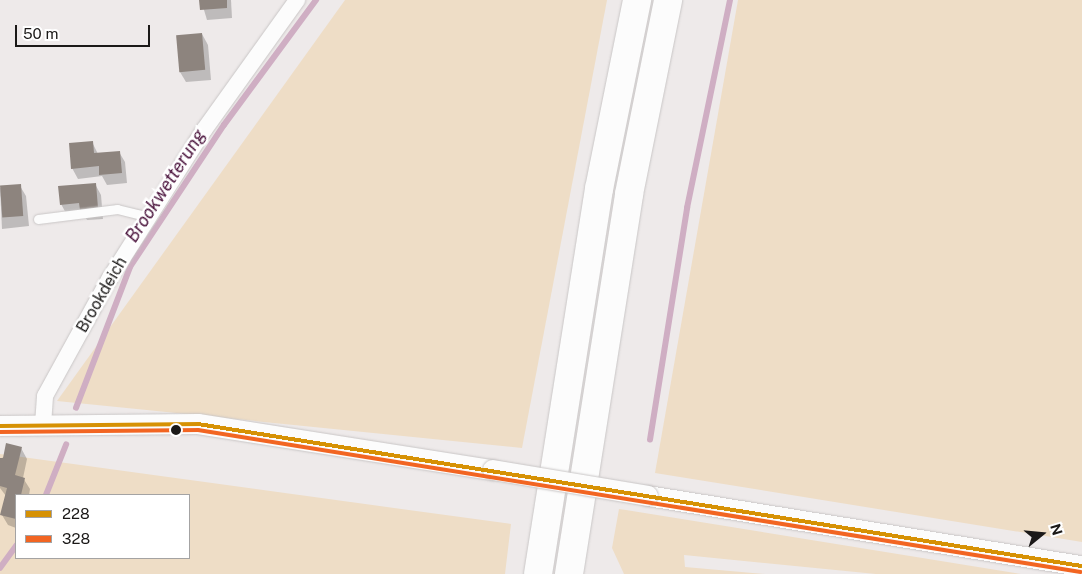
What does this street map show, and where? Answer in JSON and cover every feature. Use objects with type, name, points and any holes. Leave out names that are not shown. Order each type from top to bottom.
[{"type":"highway","points":[[538,574],[599,189],[637,0]]},
{"type":"highway","points":[[569,574],[629,194],[668,0]]},
{"type":"street","name":"Brookdeich","points":[[43,425],[45,396],[110,278],[204,130],[297,0]]},
{"type":"street","points":[[0,426],[198,424],[1082,566]]},
{"type":"lane","points":[[38,219],[117,209],[149,217]]},
{"type":"shaded area","points":[[345,0],[607,0],[522,448],[57,401]]},
{"type":"shaded area","points":[[738,0],[1082,0],[1082,542],[655,473]]},
{"type":"shaded area","points":[[0,454],[511,524],[505,574],[0,574]]},
{"type":"shaded area","points":[[619,509],[1021,574],[876,574],[684,555],[685,567],[765,574],[624,574],[612,548]]},
{"type":"building","points":[[199,0],[227,0],[227,8],[200,10]]},
{"type":"building","points":[[202,33],[205,70],[179,72],[176,35]]},
{"type":"building","points":[[93,141],[94,153],[120,151],[122,173],[99,175],[99,166],[71,169],[69,143]]},
{"type":"building","points":[[96,183],[98,208],[80,210],[79,203],[60,205],[58,186]]},
{"type":"building","points":[[21,184],[23,216],[2,217],[0,185]]},
{"type":"building","points":[[6,443],[22,447],[15,475],[25,478],[21,494],[15,494],[15,519],[0,515],[7,488],[0,486],[0,458],[3,458]]},
{"type":"waterway","name":"Brookwetterung","points":[[76,408],[130,267],[224,125],[316,0]]},
{"type":"waterway","points":[[650,440],[687,208],[730,0]]},
{"type":"waterway","name":"Brookwetterung","points":[[46,494],[66,445]]},
{"type":"waterway","name":"Brookwetterung","points":[[0,568],[15,547]]},
{"type":"transit line","name":"228","points":[[0,426],[198,424],[1082,566]]},
{"type":"transit line","name":"328","points":[[0,432],[198,430],[1081,572]]}]
